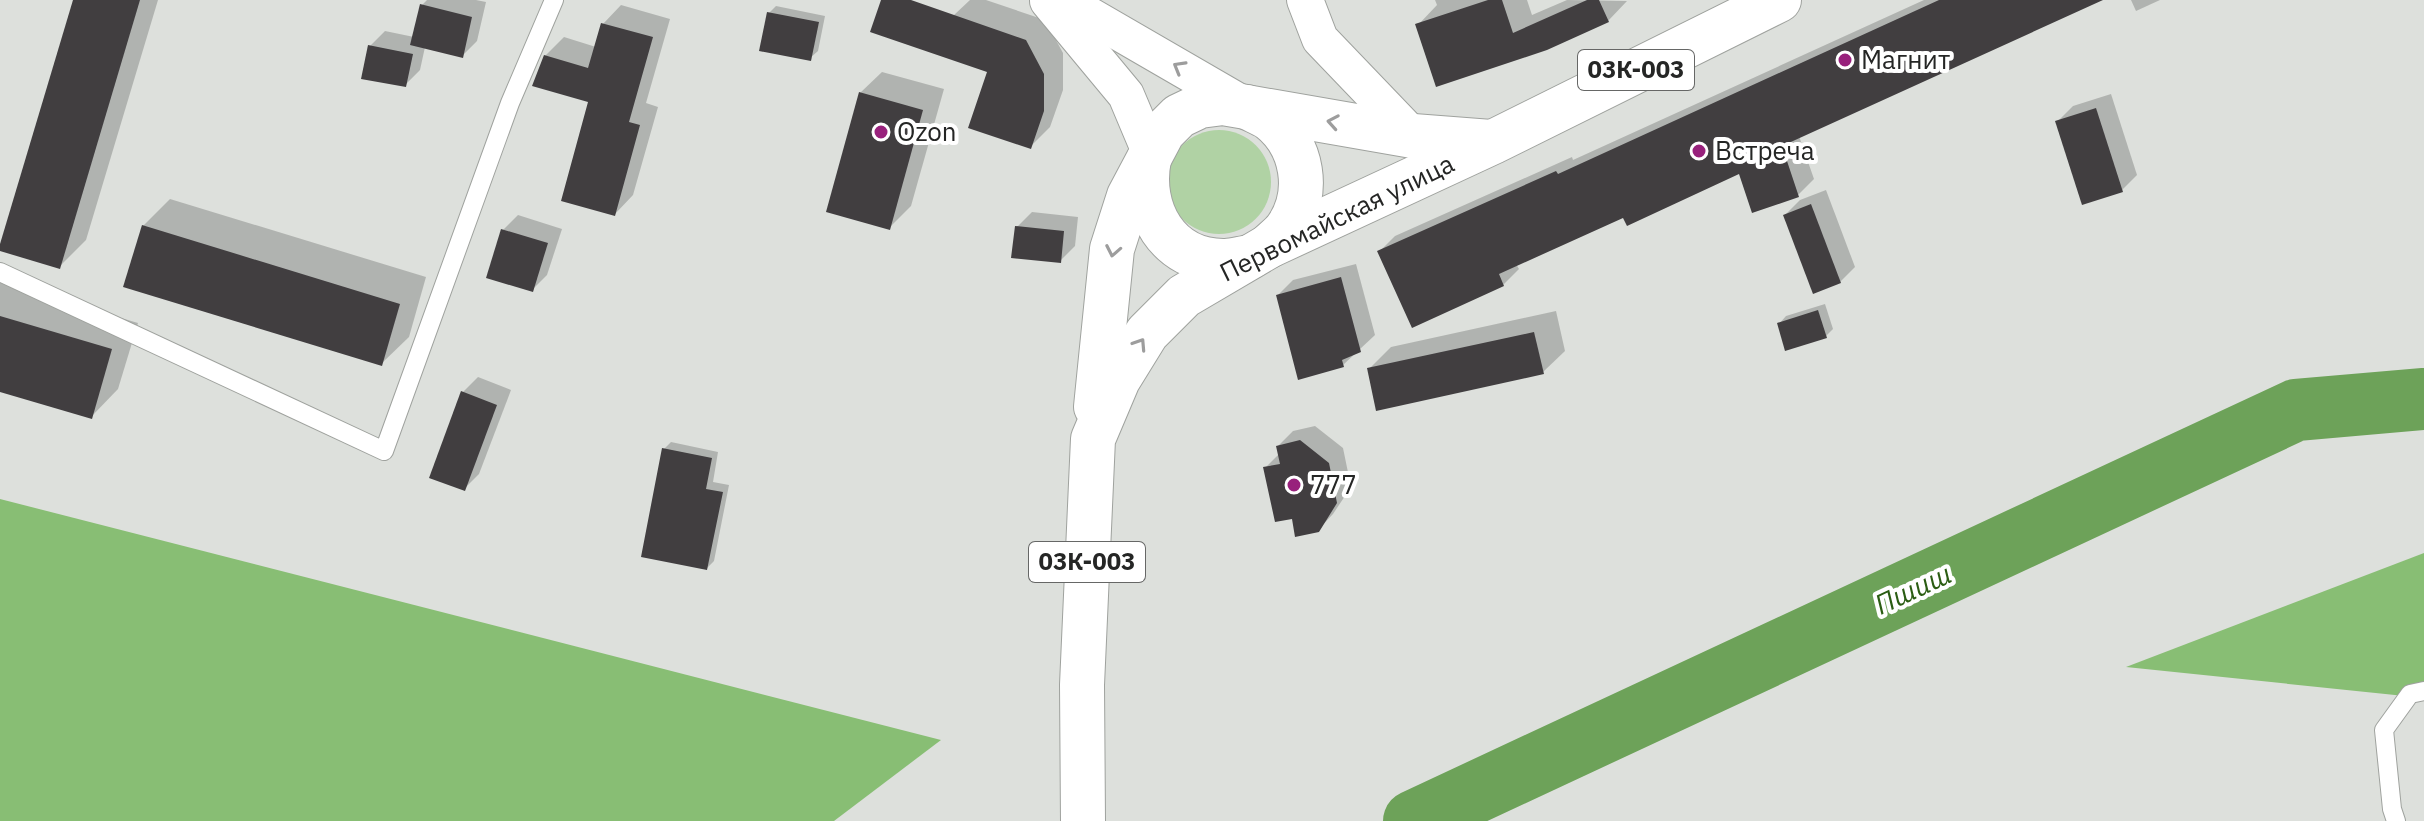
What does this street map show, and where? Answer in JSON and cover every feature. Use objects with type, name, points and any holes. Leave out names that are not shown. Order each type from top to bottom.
[{"type":"main road","name":"Первомайская улица","points":[[1083,821],[1082,685],[1093,439],[1118,380],[1147,333],[1184,296],[1259,251],[1493,142],[1779,0]]},
{"type":"main road","name":"03К-003","points":[[1093,439],[1112,249],[1129,196],[1150,152],[1163,132],[1179,116],[1200,106],[1223,103],[1413,136],[1493,142]]},
{"type":"main road","points":[[1150,152],[1145,177],[1148,203],[1159,226],[1176,245],[1199,257],[1225,261],[1259,251],[1287,229],[1298,207],[1302,182],[1298,157],[1286,135],[1268,118],[1246,106]]},
{"type":"street","points":[[1047,0],[1126,95],[1150,152]]},
{"type":"street","points":[[1063,0],[1246,106]]},
{"type":"street","points":[[1305,0],[1320,39],[1413,136]]},
{"type":"lane","points":[[0,272],[384,451],[510,103],[554,0]]},
{"type":"lane","points":[[2396,821],[2384,730],[2410,694],[2424,691]]},
{"type":"green space","points":[[1219,130],[1239,134],[1256,145],[1267,162],[1271,182],[1267,202],[1256,219],[1239,230],[1219,234],[1199,230],[1182,219],[1171,202],[1167,182],[1171,162],[1182,145],[1199,134]]},
{"type":"green space","points":[[0,499],[941,740],[834,821],[0,821]]},
{"type":"green space","points":[[2424,553],[2424,698],[2126,667]]},
{"type":"building","points":[[73,0],[140,0],[60,269],[0,251],[0,244]]},
{"type":"building","points":[[881,0],[911,0],[1026,40],[1044,74],[1044,111],[1031,149],[968,128],[987,72],[870,32]]},
{"type":"building","points":[[1488,0],[1502,0],[1513,33],[1587,0],[1599,0],[1609,22],[1547,50],[1436,87],[1415,24]]},
{"type":"building","points":[[1939,0],[2103,0],[1782,146],[1799,197],[1752,213],[1739,174],[1627,226],[1623,218],[1499,274],[1504,286],[1412,328],[1377,251],[1556,171],[1558,174]]},
{"type":"building","points":[[420,4],[472,17],[463,58],[410,45]]},
{"type":"building","points":[[767,12],[819,22],[811,61],[759,51]]},
{"type":"building","points":[[601,23],[653,37],[629,122],[640,125],[615,216],[561,201],[588,102],[532,86],[544,55],[588,68]]},
{"type":"building","points":[[368,45],[413,54],[406,87],[361,79]]},
{"type":"building","points":[[859,92],[923,110],[890,230],[826,212]]},
{"type":"building","points":[[2096,108],[2123,192],[2082,205],[2055,121]]},
{"type":"building","points":[[1811,204],[1841,283],[1813,294],[1783,215]]},
{"type":"building","points":[[142,225],[400,304],[382,366],[123,287]]},
{"type":"building","points":[[1015,226],[1064,231],[1061,263],[1011,258]]},
{"type":"building","points":[[501,229],[548,243],[533,292],[486,278]]},
{"type":"building","points":[[1341,277],[1361,352],[1342,360],[1344,367],[1298,380],[1276,295]]},
{"type":"building","points":[[1818,310],[1827,338],[1785,351],[1777,323]]},
{"type":"building","points":[[0,316],[112,349],[92,419],[0,392]]},
{"type":"building","points":[[1534,332],[1544,374],[1376,411],[1367,368]]},
{"type":"building","points":[[461,391],[497,405],[465,491],[429,478]]},
{"type":"building","points":[[1300,440],[1329,463],[1337,503],[1319,532],[1295,537],[1292,519],[1275,522],[1263,467],[1280,464],[1276,446]]},
{"type":"building","points":[[662,448],[712,458],[706,489],[723,492],[707,570],[641,557]]},
{"type":"waterway","name":"Пшиш","points":[[1414,821],[2296,410],[2424,399]]},
{"type":"place","name":"Магнит","points":[[1845,60]]},
{"type":"place","name":"Ozon","points":[[881,132]]},
{"type":"place","name":"Встреча","points":[[1699,151]]},
{"type":"place","name":"777","points":[[1294,485]]}]
